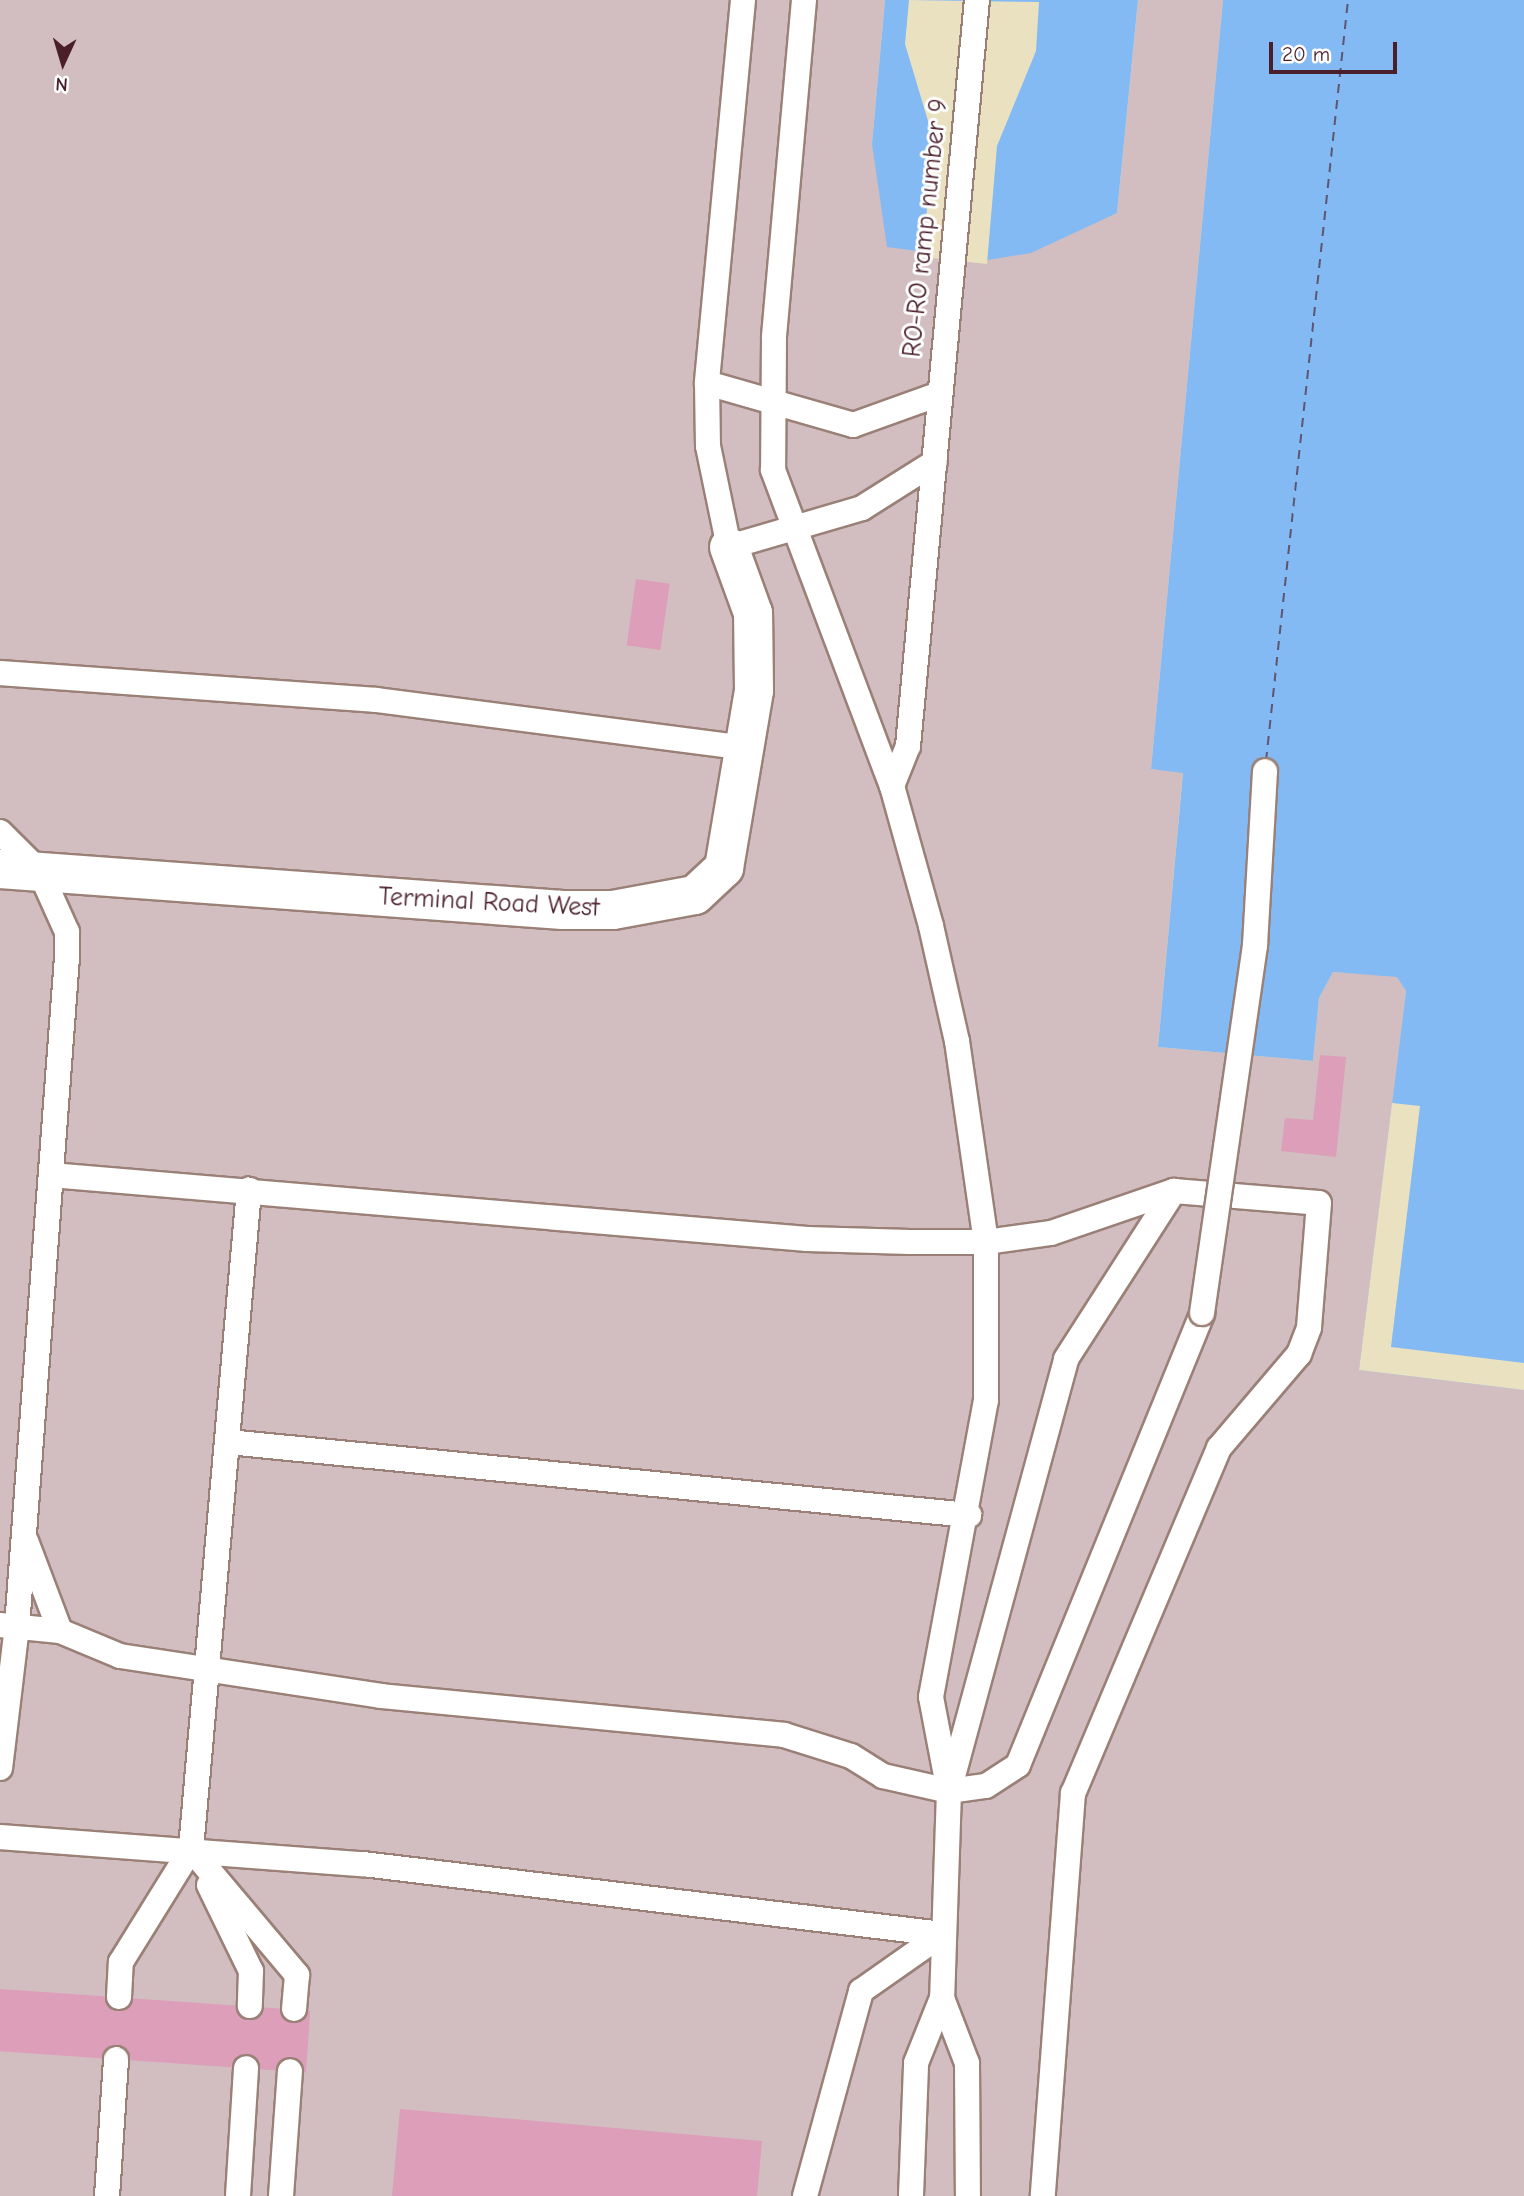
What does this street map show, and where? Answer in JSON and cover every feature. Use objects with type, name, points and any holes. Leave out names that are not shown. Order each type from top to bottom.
[{"type":"street","name":"Terminal Road West","points":[[0,869],[613,910],[695,895],[724,868],[745,748],[757,636],[729,547]]},
{"type":"lane","points":[[743,0],[708,383],[708,446],[729,547],[791,531],[883,498],[935,462]]},
{"type":"lane","points":[[804,0],[770,402],[773,470],[791,531],[892,786],[957,1041],[986,1242],[986,1401],[969,1515],[931,1697],[949,1791]]},
{"type":"lane","name":"RO-RO ramp number 9","points":[[892,786],[908,747],[978,0]]},
{"type":"lane","points":[[708,383],[853,425],[939,394]]},
{"type":"lane","points":[[0,673],[376,700],[745,748]]},
{"type":"lane","points":[[8,1626],[60,1631],[120,1656],[381,1696],[784,1735],[851,1756],[883,1776],[949,1791],[986,1786],[1018,1765],[1202,1313],[1255,945],[1265,771]]},
{"type":"lane","points":[[0,832],[40,872],[67,932],[24,1534],[8,1626],[0,1768]]},
{"type":"lane","points":[[51,1175],[807,1239],[986,1242],[1096,1222],[1174,1191],[1319,1203],[1309,1328],[1299,1354],[1219,1448],[1073,1793],[1043,2196]]},
{"type":"lane","points":[[120,1997],[121,1962],[191,1849],[248,1190]]},
{"type":"lane","points":[[968,2196],[967,2063],[942,1998],[942,1934],[949,1791],[1066,1359],[1174,1191]]},
{"type":"lane","points":[[228,1442],[969,1515]]},
{"type":"lane","points":[[24,1534],[60,1631]]},
{"type":"lane","points":[[0,1838],[191,1849],[774,1909],[942,1934]]},
{"type":"lane","points":[[191,1849],[251,1971],[250,2006]]},
{"type":"lane","points":[[191,1849],[297,1975],[294,2009]]},
{"type":"lane","points":[[805,2196],[861,1991],[942,1934]]},
{"type":"lane","points":[[911,2196],[916,2063],[942,1998]]},
{"type":"lane","points":[[107,2196],[116,2059]]},
{"type":"lane","points":[[238,2196],[246,2067]]},
{"type":"lane","points":[[281,2196],[290,2071]]},
{"type":"shaded area","points":[[0,0],[885,0],[872,144],[1117,213],[1138,0],[1223,0],[1151,769],[1183,772],[1158,1047],[1313,1061],[1319,998],[1333,972],[1397,976],[1406,991],[1360,1369],[1524,1390],[1524,2196],[0,2196]]},
{"type":"water","points":[[885,0],[1138,0],[1117,213],[1031,253],[987,260],[887,247],[872,144]]},
{"type":"water","points":[[1223,0],[1524,0],[1524,1390],[1359,1370],[1406,991],[1397,977],[1333,972],[1319,998],[1313,1061],[1158,1047],[1183,773],[1151,769]]},
{"type":"pier","points":[[909,0],[1039,2],[1036,51],[997,146],[987,264],[922,257],[934,141],[905,44]]},
{"type":"pier","points":[[1392,1103],[1420,1106],[1391,1347],[1524,1363],[1524,1390],[1359,1370]]},
{"type":"building","points":[[636,579],[670,584],[660,650],[627,645]]},
{"type":"building","points":[[1320,1055],[1346,1057],[1336,1157],[1281,1151],[1285,1118],[1313,1120]]},
{"type":"building","points":[[0,1989],[310,2011],[306,2073],[0,2051]]},
{"type":"building","points":[[400,2109],[762,2141],[757,2196],[392,2196]]},
{"type":"ferry route","points":[[1266,761],[1348,0]]}]
